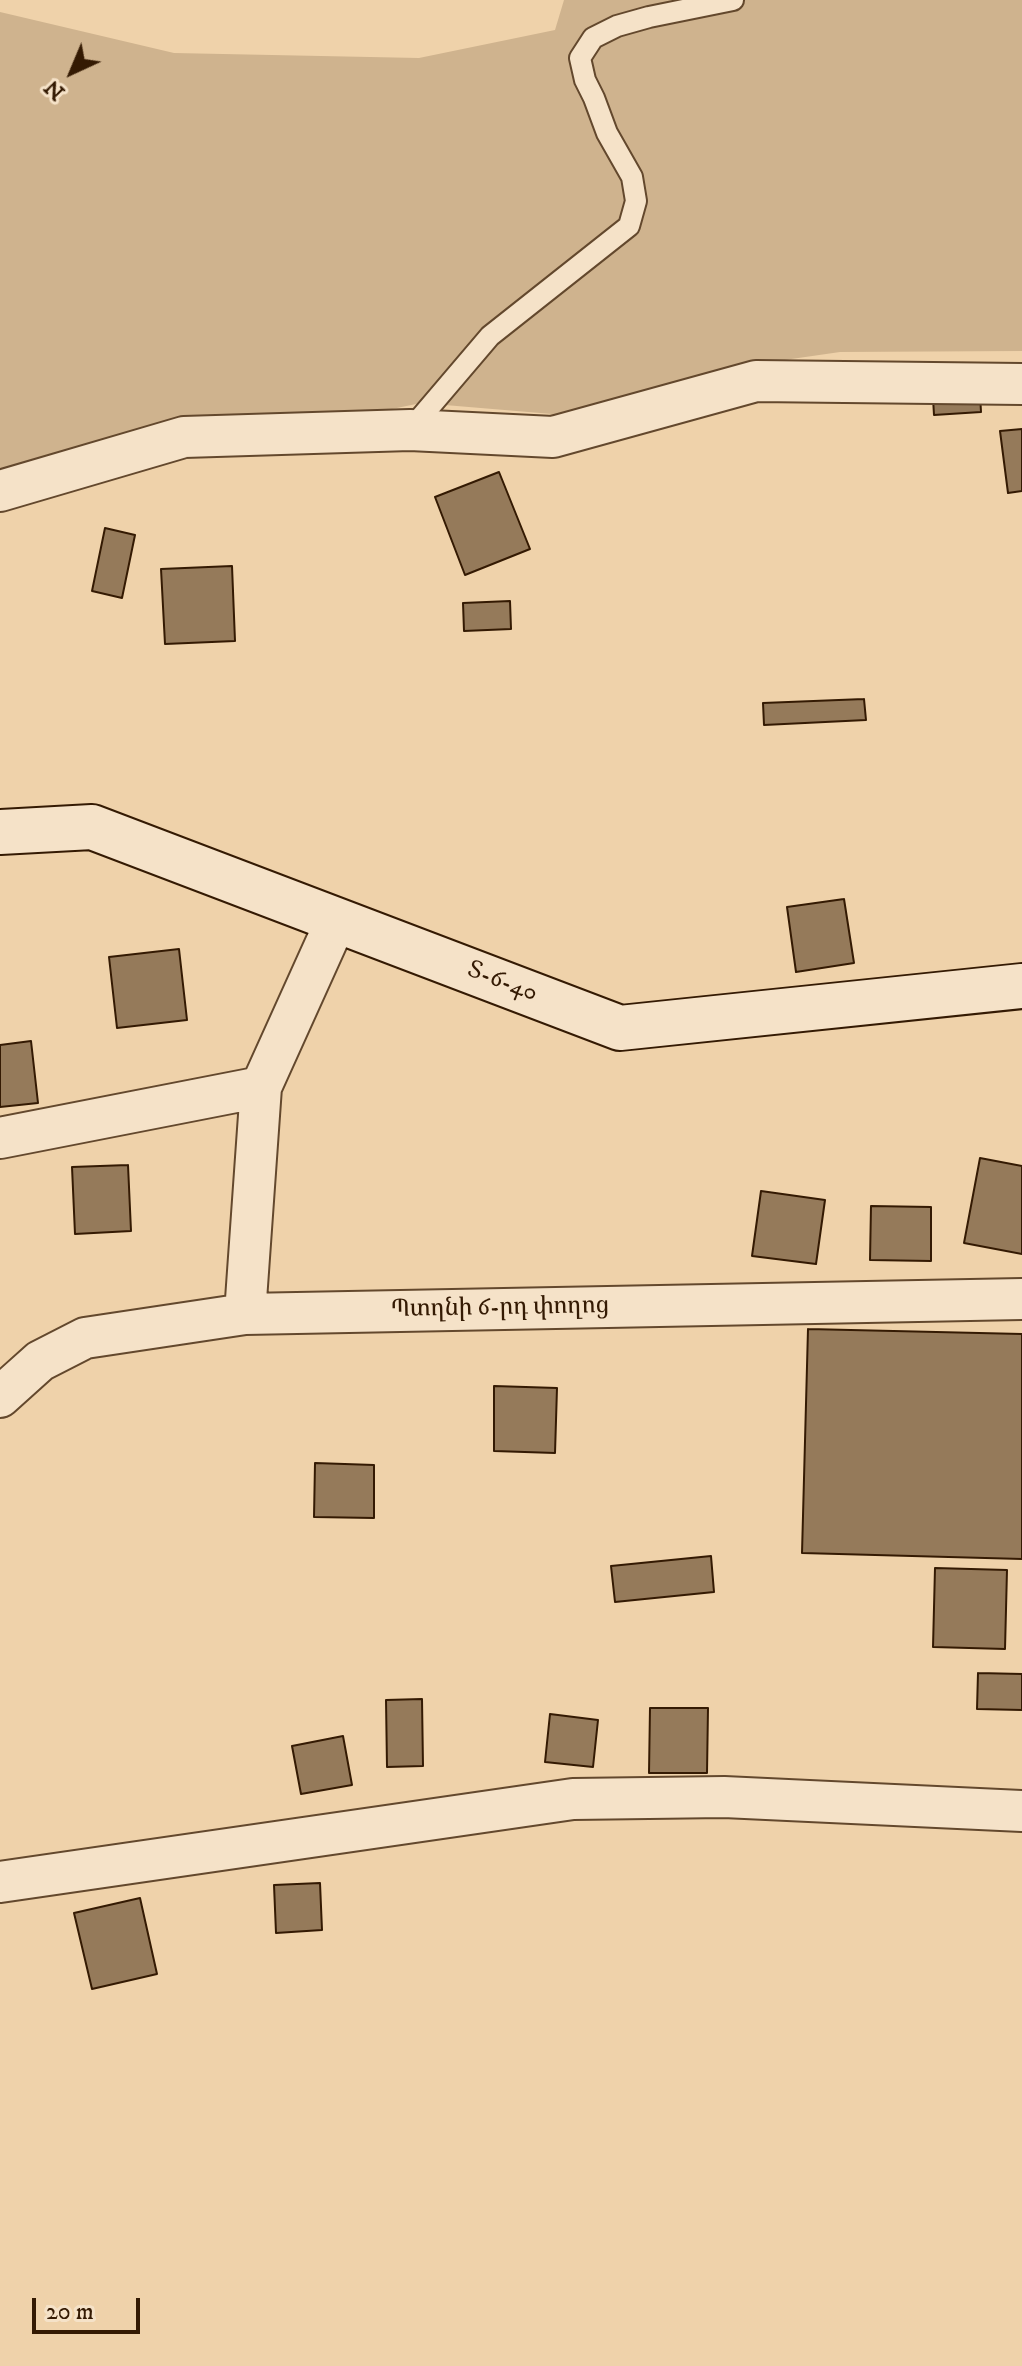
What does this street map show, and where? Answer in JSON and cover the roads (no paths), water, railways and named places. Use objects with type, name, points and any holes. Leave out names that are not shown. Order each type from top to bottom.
[{"type":"street","points":[[0,491],[184,437],[410,430],[553,437],[756,381],[1022,384]]},
{"type":"street","name":"Տ-6-40","points":[[0,832],[92,827],[620,1028],[1022,986]]},
{"type":"street","points":[[245,1314],[261,1087],[336,921]]},
{"type":"street","points":[[0,1138],[261,1087]]},
{"type":"street","name":"Պտղնի 6-րդ փողոց","points":[[0,1397],[40,1361],[85,1338],[245,1314],[1022,1299]]},
{"type":"street","points":[[0,1882],[573,1799],[724,1797],[1022,1811]]},
{"type":"lane","points":[[410,430],[490,336],[629,226],[636,201],[632,177],[607,133],[585,80],[580,58],[593,38],[617,26],[649,17],[733,0]]}]
